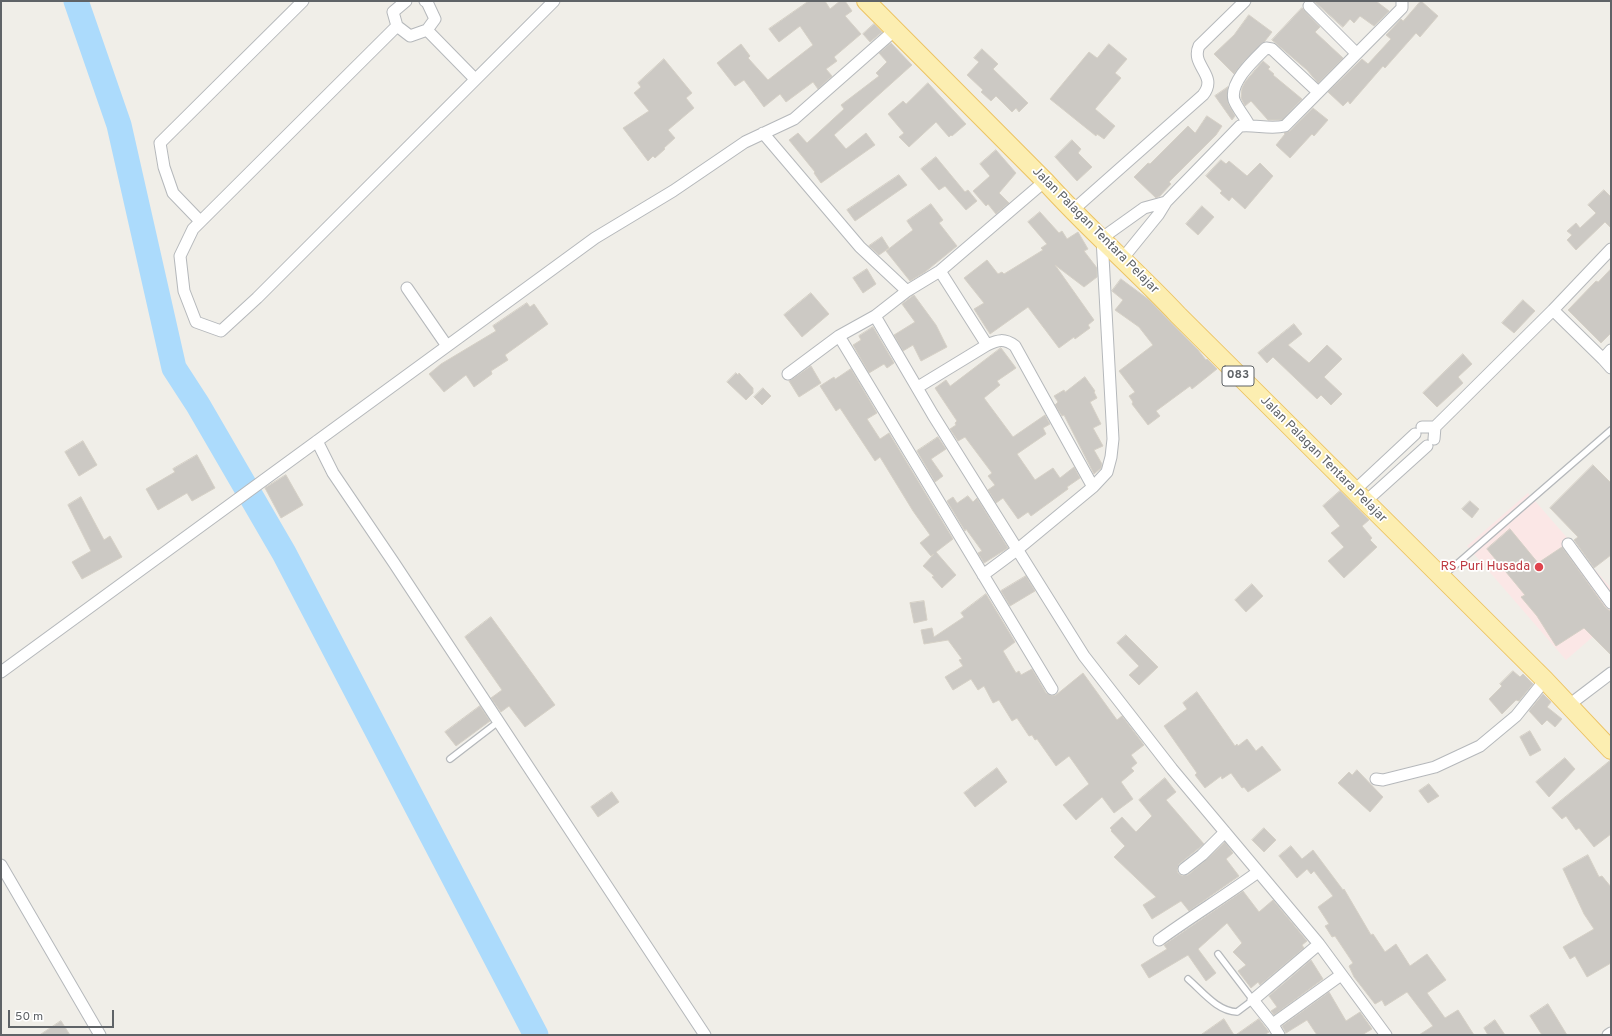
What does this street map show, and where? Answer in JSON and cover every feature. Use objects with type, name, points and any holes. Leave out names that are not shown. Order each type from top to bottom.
[{"type":"main road","name":"Jalan Palagan Tentara Pelajar","points":[[866,1],[1045,181],[1072,211],[1123,258],[1441,578],[1545,680],[1611,750]]},
{"type":"street","points":[[200,221],[173,193],[164,167],[160,143],[304,1]]},
{"type":"street","points":[[404,2],[393,12],[397,26],[410,36],[427,30],[435,19],[427,1]]},
{"type":"street","points":[[397,26],[193,229],[180,256],[184,291],[196,322],[221,331],[257,298],[554,1]]},
{"type":"street","points":[[1072,211],[1208,89],[1209,82],[1196,53],[1199,46],[1245,1]]},
{"type":"street","points":[[1123,258],[1158,215],[1166,202],[1240,126],[1249,125],[1274,129],[1285,126],[1402,8],[1402,1]]},
{"type":"street","points":[[1309,6],[1356,53]]},
{"type":"street","points":[[427,30],[475,79]]},
{"type":"street","points":[[1,672],[595,238],[672,191],[745,142],[794,119],[895,30]]},
{"type":"street","points":[[1249,125],[1234,101],[1234,95],[1242,73],[1266,48],[1272,49],[1318,92]]},
{"type":"street","points":[[763,133],[860,247],[907,291]]},
{"type":"street","points":[[788,374],[839,336],[875,316],[907,291],[940,271],[1045,181]]},
{"type":"street","points":[[983,575],[1018,549],[1093,487],[1107,472],[1113,439],[1102,238],[1144,208],[1166,202]]},
{"type":"street","points":[[1360,496],[1430,443],[1435,427],[1553,310],[1611,249]]},
{"type":"street","points":[[940,271],[987,345]]},
{"type":"street","points":[[407,288],[447,346]]},
{"type":"street","points":[[1553,310],[1611,368]]},
{"type":"street","points":[[875,316],[918,387],[933,415],[1084,656],[1172,769],[1319,944],[1386,1035]]},
{"type":"street","points":[[839,336],[1052,689]]},
{"type":"street","points":[[918,387],[987,345],[998,340],[1007,340],[1015,346],[1093,487]]},
{"type":"street","points":[[1603,359],[1611,350]]},
{"type":"street","points":[[1360,496],[1418,430],[1435,427]]},
{"type":"street","points":[[317,441],[333,473],[705,1035]]},
{"type":"street","points":[[1568,544],[1611,603]]},
{"type":"street","points":[[1569,705],[1611,673]]},
{"type":"street","points":[[1376,779],[1382,780],[1435,766],[1480,746],[1516,716],[1545,680]]},
{"type":"street","points":[[1184,869],[1202,855],[1226,832]]},
{"type":"street","points":[[1,865],[100,1035]]},
{"type":"street","points":[[1159,940],[1202,908],[1219,900],[1258,872]]},
{"type":"street","points":[[1279,1035],[1253,1000],[1319,944]]},
{"type":"street","points":[[1273,1025],[1341,975]]},
{"type":"lane","points":[[1441,578],[1611,430]]},
{"type":"lane","points":[[450,759],[498,722]]},
{"type":"lane","points":[[1188,979],[1222,1009],[1229,1012],[1237,1012],[1253,1000],[1218,954]]},
{"type":"shaded area","name":"RS Puri Husada","points":[[1528,493],[1611,588],[1611,621],[1566,660],[1467,546]]},
{"type":"building","points":[[809,1],[825,1],[830,9],[840,1],[845,1],[852,11],[845,16],[861,34],[834,57],[837,61],[826,69],[832,76],[818,89],[813,82],[786,102],[780,94],[764,107],[744,80],[735,86],[717,63],[741,44],[750,56],[748,58],[768,80],[813,45],[800,26],[779,42],[769,29]]},
{"type":"building","points":[[1314,1],[1376,1],[1389,11],[1374,26],[1360,16],[1354,23],[1350,19],[1343,27]]},
{"type":"building","points":[[1421,1],[1438,16],[1420,37],[1416,33],[1385,68],[1383,66],[1350,104],[1348,101],[1343,106],[1328,92],[1362,59],[1368,64],[1391,39],[1386,35],[1401,19],[1403,21]]},
{"type":"building","points":[[1302,8],[1320,27],[1315,32],[1343,58],[1318,83],[1307,70],[1272,40]]},
{"type":"building","points":[[1249,15],[1272,32],[1265,41],[1245,60],[1234,74],[1214,54],[1234,35]]},
{"type":"building","points":[[874,24],[882,32],[870,42],[863,34]]},
{"type":"building","points":[[891,43],[912,65],[834,135],[846,149],[866,133],[875,145],[821,183],[814,173],[815,172],[789,140],[798,133],[807,143],[844,109],[841,105],[879,76],[876,73],[887,62],[879,53]]},
{"type":"building","points":[[1109,44],[1127,59],[1115,73],[1121,78],[1095,109],[1115,126],[1104,139],[1097,134],[1096,136],[1050,99],[1089,52],[1097,58]]},
{"type":"building","points":[[982,49],[998,64],[993,69],[1028,103],[1019,112],[1016,108],[1012,112],[996,96],[991,101],[981,92],[983,90],[967,75],[979,62],[974,58]]},
{"type":"building","points":[[664,59],[692,93],[686,98],[694,108],[668,130],[675,138],[655,158],[653,156],[648,161],[623,128],[649,111],[634,93],[641,87],[638,83]]},
{"type":"building","points":[[1263,61],[1270,67],[1268,69],[1274,74],[1273,75],[1302,99],[1282,120],[1268,120],[1251,101],[1245,106],[1241,98],[1242,88],[1245,82]]},
{"type":"building","points":[[928,83],[966,124],[949,137],[936,122],[909,147],[899,137],[904,133],[888,114],[903,101],[906,104]]},
{"type":"building","points":[[1228,87],[1228,103],[1235,116],[1232,120],[1215,96]]},
{"type":"building","points":[[1313,108],[1328,120],[1314,136],[1312,134],[1290,158],[1276,145],[1285,134],[1284,133],[1290,131]]},
{"type":"building","points":[[1207,116],[1222,126],[1216,135],[1169,182],[1171,184],[1160,196],[1156,198],[1134,177],[1148,163],[1150,164],[1188,126],[1195,133]]},
{"type":"building","points":[[1072,140],[1081,149],[1078,153],[1092,167],[1077,181],[1055,157]]},
{"type":"building","points":[[996,150],[1016,173],[999,193],[1009,203],[996,214],[988,204],[986,206],[973,191],[990,176],[980,164]]},
{"type":"building","points":[[936,157],[965,192],[968,190],[977,201],[966,210],[945,186],[939,190],[921,169]]},
{"type":"building","points":[[1221,160],[1226,164],[1229,161],[1247,176],[1260,163],[1273,176],[1245,209],[1232,197],[1229,201],[1220,193],[1222,191],[1206,176]]},
{"type":"building","points":[[899,175],[907,185],[855,221],[847,210]]},
{"type":"building","points":[[1604,190],[1611,197],[1611,228],[1605,222],[1576,250],[1567,240],[1572,235],[1567,231],[1576,223],[1580,228],[1596,213],[1588,205]]},
{"type":"building","points":[[931,204],[943,220],[939,223],[957,246],[925,272],[910,281],[886,251],[913,230],[907,221]]},
{"type":"building","points":[[1202,206],[1214,217],[1198,235],[1186,224]]},
{"type":"building","points":[[1040,212],[1059,233],[1062,231],[1067,239],[1078,232],[1088,249],[1084,251],[1097,268],[1097,277],[1084,287],[1055,265],[1094,320],[1088,325],[1090,328],[1059,348],[1028,307],[990,334],[974,309],[984,303],[964,278],[987,260],[998,274],[1002,272],[1004,274],[1043,250],[1041,248],[1047,244],[1028,222]]},
{"type":"building","points":[[882,237],[889,248],[879,255],[869,246]]},
{"type":"building","points":[[867,269],[876,284],[863,293],[853,278]]},
{"type":"building","points":[[1611,269],[1611,333],[1601,343],[1568,310],[1596,281],[1598,282]]},
{"type":"building","points":[[1121,279],[1148,299],[1206,360],[1207,359],[1217,369],[1192,389],[1190,386],[1156,411],[1160,416],[1148,425],[1132,404],[1133,402],[1129,396],[1135,392],[1119,371],[1153,345],[1139,327],[1115,310],[1123,300],[1112,291]]},
{"type":"building","points":[[811,293],[829,314],[802,337],[784,315]]},
{"type":"building","points":[[914,295],[936,325],[947,347],[921,361],[913,345],[903,351],[894,335],[915,322],[902,304]]},
{"type":"building","points":[[1523,300],[1535,311],[1514,333],[1502,323]]},
{"type":"building","points":[[527,303],[530,307],[534,304],[548,324],[505,355],[508,360],[491,371],[492,374],[474,387],[466,375],[444,392],[429,374],[441,364],[496,331],[493,326]]},
{"type":"building","points":[[1294,324],[1302,334],[1288,345],[1309,363],[1327,345],[1342,359],[1324,377],[1342,394],[1331,405],[1321,395],[1317,399],[1273,357],[1267,363],[1258,353]]},
{"type":"building","points":[[873,327],[894,363],[887,368],[884,364],[869,373],[853,345],[861,340],[859,336]]},
{"type":"building","points":[[1001,348],[1016,368],[997,381],[1000,385],[984,398],[1013,437],[1045,415],[1050,424],[1043,428],[1046,434],[1017,454],[1035,480],[1053,468],[1060,478],[1074,467],[1080,478],[1067,487],[1068,489],[1031,516],[1028,512],[1018,519],[1003,498],[996,503],[988,490],[995,485],[988,476],[992,473],[965,437],[958,441],[950,429],[956,425],[955,423],[957,421],[935,388],[946,380],[950,386]]},
{"type":"building","points":[[1463,354],[1472,364],[1458,377],[1463,383],[1437,407],[1423,393]]},
{"type":"building","points":[[811,366],[821,383],[799,397],[789,381]]},
{"type":"building","points":[[851,369],[877,413],[867,419],[880,439],[889,433],[953,539],[936,552],[956,575],[942,588],[932,577],[934,576],[923,566],[934,554],[931,556],[920,543],[930,535],[913,511],[880,457],[875,461],[840,408],[836,411],[820,386]]},
{"type":"building","points":[[736,373],[738,375],[739,373],[753,388],[753,393],[746,400],[727,382]]},
{"type":"building","points":[[1085,377],[1095,391],[1094,392],[1097,398],[1090,402],[1101,424],[1093,428],[1103,446],[1094,450],[1102,464],[1101,468],[1094,474],[1064,415],[1062,416],[1055,405],[1058,402],[1054,396],[1064,390],[1065,392]]},
{"type":"building","points":[[763,388],[771,396],[762,405],[754,397]]},
{"type":"building","points":[[938,437],[946,449],[931,459],[943,476],[935,482],[917,451]]},
{"type":"building","points":[[83,441],[97,465],[79,476],[65,452]]},
{"type":"building","points":[[197,455],[215,488],[192,501],[187,493],[158,510],[146,489],[175,472],[173,469]]},
{"type":"building","points":[[1593,465],[1611,483],[1611,555],[1594,568],[1574,540],[1578,537],[1550,508]]},
{"type":"building","points":[[286,475],[303,505],[281,518],[265,488]]},
{"type":"building","points":[[1340,491],[1369,520],[1362,526],[1372,538],[1370,540],[1377,547],[1344,578],[1328,561],[1344,547],[1331,533],[1340,526],[1323,506]]},
{"type":"building","points":[[968,496],[973,502],[977,498],[1008,548],[984,563],[978,553],[982,551],[966,529],[965,531],[947,501],[953,497],[957,503]]},
{"type":"building","points":[[81,497],[104,540],[110,536],[122,557],[82,579],[72,562],[91,551],[68,505]]},
{"type":"building","points":[[1470,501],[1479,509],[1472,518],[1462,509]]},
{"type":"building","points":[[1510,529],[1538,563],[1562,547],[1605,607],[1611,612],[1611,655],[1584,628],[1556,646],[1537,616],[1521,597],[1525,595],[1487,549]]},
{"type":"building","points":[[1026,576],[1035,591],[1010,606],[1001,591]]},
{"type":"building","points":[[1252,584],[1263,596],[1246,612],[1235,600]]},
{"type":"building","points":[[986,594],[1015,642],[1003,651],[1016,673],[1019,671],[1021,675],[1032,669],[1046,693],[1052,696],[1056,695],[1083,673],[1117,720],[1122,716],[1144,745],[1131,755],[1137,763],[1131,768],[1134,771],[1121,782],[1133,799],[1114,813],[1102,797],[1076,820],[1063,805],[1089,784],[1069,756],[1056,766],[1037,739],[1035,740],[1032,735],[1029,736],[1017,718],[1012,721],[999,700],[993,703],[984,686],[978,690],[971,679],[953,690],[945,677],[963,666],[959,660],[962,659],[948,640],[924,644],[921,630],[932,628],[934,637],[964,617],[961,613]]},
{"type":"building","points":[[924,601],[927,620],[914,623],[910,603]]},
{"type":"building","points":[[491,617],[555,705],[525,727],[509,706],[501,712],[491,698],[502,690],[465,637]]},
{"type":"building","points":[[1126,635],[1158,667],[1139,685],[1129,675],[1139,666],[1117,643]]},
{"type":"building","points":[[1513,671],[1520,677],[1523,674],[1533,684],[1519,701],[1516,700],[1502,714],[1489,699],[1502,686],[1500,684]]},
{"type":"building","points":[[1197,692],[1235,746],[1237,744],[1238,746],[1247,739],[1256,751],[1262,746],[1281,770],[1248,792],[1244,787],[1242,788],[1231,773],[1222,779],[1221,776],[1205,788],[1195,775],[1197,773],[1164,726],[1187,709],[1183,703]]},
{"type":"building","points":[[1543,694],[1551,702],[1547,707],[1562,719],[1555,727],[1547,720],[1542,725],[1529,711]]},
{"type":"building","points":[[480,706],[490,721],[456,746],[445,732]]},
{"type":"building","points":[[1530,731],[1541,750],[1530,756],[1520,737]]},
{"type":"building","points":[[1565,758],[1575,769],[1549,797],[1536,782]]},
{"type":"building","points":[[1611,760],[1611,834],[1594,847],[1579,828],[1576,830],[1566,816],[1562,819],[1552,808]]},
{"type":"building","points":[[997,768],[1007,782],[975,807],[964,793]]},
{"type":"building","points":[[1357,770],[1383,797],[1370,812],[1338,783],[1349,772],[1352,775]]},
{"type":"building","points":[[1165,778],[1176,792],[1166,800],[1204,844],[1179,864],[1177,870],[1178,873],[1182,876],[1188,875],[1225,842],[1233,853],[1226,859],[1239,876],[1189,911],[1181,901],[1152,919],[1143,905],[1156,897],[1114,857],[1125,846],[1110,828],[1122,817],[1136,832],[1152,816],[1139,800]]},
{"type":"building","points":[[1429,784],[1439,796],[1428,803],[1419,791]]},
{"type":"building","points":[[612,792],[619,802],[598,817],[591,807]]},
{"type":"building","points":[[1264,828],[1276,840],[1264,852],[1252,840]]},
{"type":"building","points":[[1291,846],[1302,859],[1313,850],[1343,890],[1344,889],[1371,935],[1373,934],[1385,952],[1396,944],[1410,966],[1427,954],[1446,980],[1427,993],[1445,1018],[1458,1010],[1474,1035],[1419,1035],[1433,1026],[1407,992],[1385,1006],[1382,1000],[1375,1004],[1354,977],[1349,966],[1353,963],[1335,936],[1332,937],[1325,926],[1329,924],[1318,907],[1333,896],[1314,871],[1311,874],[1307,869],[1297,878],[1279,856]]},
{"type":"building","points":[[1588,855],[1599,877],[1602,876],[1611,887],[1611,963],[1587,977],[1575,956],[1570,959],[1563,947],[1594,929],[1584,914],[1563,869]]},
{"type":"building","points":[[1243,891],[1259,912],[1273,900],[1307,941],[1302,945],[1304,948],[1260,985],[1258,982],[1251,988],[1238,971],[1246,965],[1233,952],[1242,943],[1227,923],[1198,949],[1216,973],[1206,981],[1188,955],[1149,978],[1141,965],[1167,949],[1164,945]]},
{"type":"building","points":[[1311,960],[1323,979],[1274,1015],[1271,1011],[1277,1007],[1269,996]]},
{"type":"building","points":[[1329,992],[1346,1021],[1360,1012],[1372,1029],[1362,1035],[1317,1035],[1307,1020],[1286,1033],[1282,1026]]},
{"type":"building","points":[[1548,1004],[1567,1035],[1542,1035],[1530,1016]]},
{"type":"building","points":[[1224,1019],[1234,1035],[1201,1035]]},
{"type":"building","points":[[1259,1019],[1269,1032],[1264,1035],[1236,1035]]},
{"type":"building","points":[[1495,1020],[1505,1035],[1488,1035],[1484,1028]]},
{"type":"building","points":[[61,1021],[70,1035],[40,1035]]},
{"type":"waterway","points":[[76,1],[119,125],[174,368],[198,405],[284,553],[536,1035]]},
{"type":"place","name":"RS Puri Husada","points":[[1539,567]]}]
